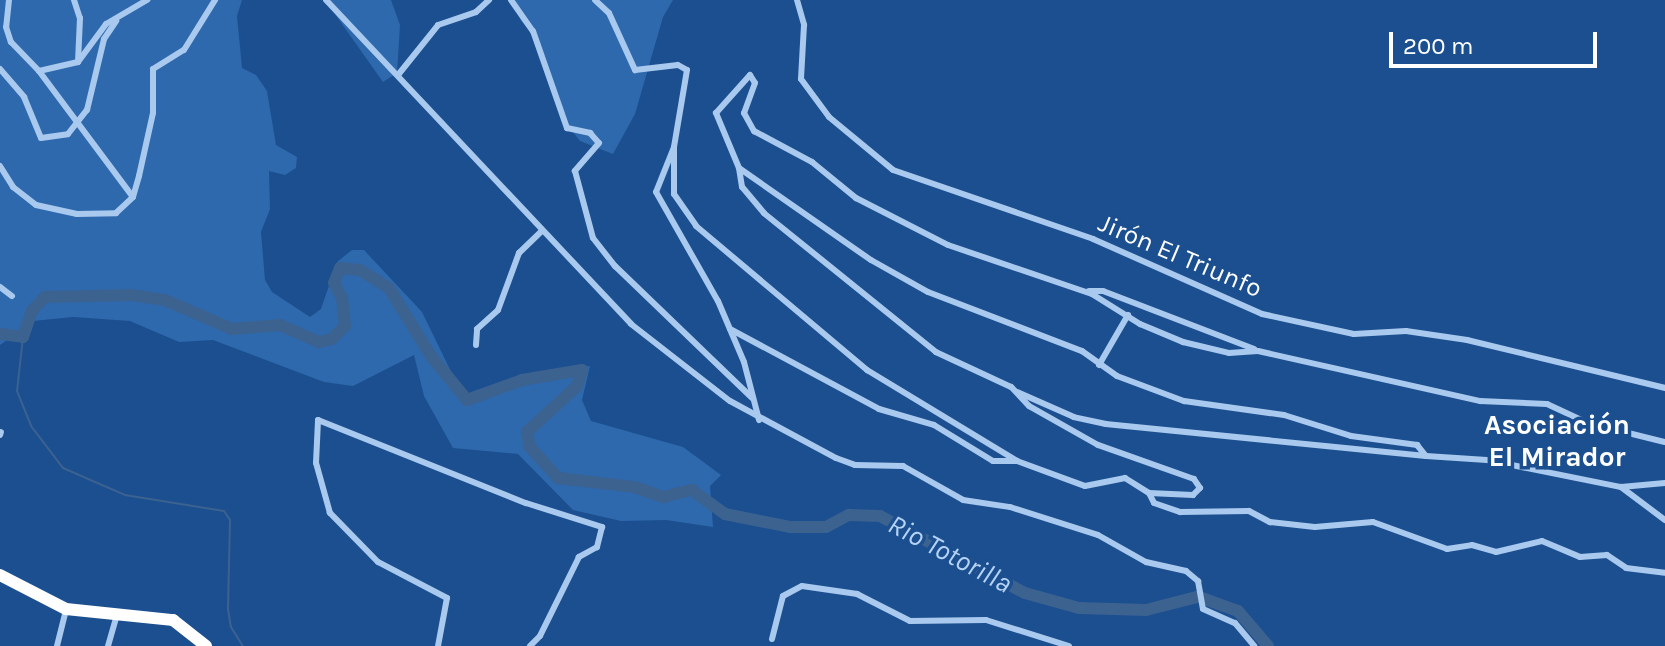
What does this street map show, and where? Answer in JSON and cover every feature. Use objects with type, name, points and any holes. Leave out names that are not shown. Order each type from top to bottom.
[{"type":"highway","points":[[0,575],[66,609],[173,620],[206,646]]},
{"type":"street","points":[[9,0],[7,34],[39,71],[77,126],[133,197]]},
{"type":"street","points":[[74,0],[80,18],[78,62]]},
{"type":"street","points":[[39,71],[78,62],[95,35],[147,0]]},
{"type":"street","points":[[0,166],[25,198],[63,213],[108,215],[133,197],[153,113],[153,69],[184,50],[215,0]]},
{"type":"street","points":[[326,1],[336,0]]},
{"type":"street","points":[[398,75],[438,25],[476,12],[489,0]]},
{"type":"street","points":[[511,0],[533,31],[565,125],[590,133],[599,143],[575,171],[593,238],[615,266],[755,400]]},
{"type":"street","points":[[595,0],[609,13],[635,70],[678,65],[687,70],[674,147],[674,194],[696,226],[867,370],[1017,461],[1085,486],[1125,478],[1149,493],[1193,495],[1200,488],[1194,479],[1156,469],[1130,452],[1098,445],[1051,420],[1017,392]]},
{"type":"street","name":"Jirón El Triunfo","points":[[797,0],[804,25],[801,79],[829,117],[893,170],[1093,239],[1262,314],[1354,334],[1406,331],[1467,340],[1665,388]]},
{"type":"street","points":[[326,1],[631,324],[759,420],[855,465],[903,466],[963,500],[1010,507],[1098,535],[1146,562],[1186,571],[1198,581],[1203,609],[1235,623],[1254,646]]},
{"type":"street","points":[[0,69],[24,97],[41,138],[49,141],[77,126],[87,110],[104,39],[116,21]]},
{"type":"street","points":[[1258,351],[1203,349],[1082,290],[948,245],[856,198],[812,162],[754,131],[744,113],[755,83],[750,75],[716,113],[739,168],[742,187],[764,213],[889,318],[936,352],[1074,417],[1106,424],[1487,460],[1621,487],[1665,483]]},
{"type":"street","points":[[674,147],[656,192],[659,203],[730,329],[759,420]]},
{"type":"street","points":[[739,168],[871,260],[928,292],[1060,341],[1099,365],[1184,401],[1284,415],[1351,436],[1417,445],[1426,456]]},
{"type":"street","points":[[476,345],[477,329],[498,310],[519,253],[542,231]]},
{"type":"street","points":[[0,287],[12,296]]},
{"type":"street","points":[[1082,290],[1103,291],[1258,351],[1457,397],[1547,404],[1588,423],[1665,442]]},
{"type":"street","points":[[1099,365],[1128,315]]},
{"type":"street","points":[[730,329],[879,409],[934,425],[993,461],[1017,461]]},
{"type":"street","points":[[438,646],[447,598],[378,562],[330,513],[316,463],[318,420],[526,503],[602,527],[597,547],[579,557],[530,646]]},
{"type":"street","points":[[1621,487],[1665,520]]},
{"type":"street","points":[[1149,493],[1154,503],[1180,512],[1249,511],[1270,522],[1315,527],[1373,522],[1447,549],[1472,545],[1496,552],[1542,541],[1580,557],[1607,555],[1626,568],[1665,573]]},
{"type":"street","points":[[772,639],[783,596],[802,586],[857,594],[910,621],[986,620],[1069,646]]},
{"type":"street","points":[[57,646],[66,609]]},
{"type":"street","points":[[108,646],[117,615]]},
{"type":"shaded area","points":[[0,0],[242,0],[237,16],[242,68],[256,75],[267,91],[276,145],[297,157],[296,168],[285,175],[269,171],[270,209],[261,232],[265,280],[272,292],[310,317],[321,309],[337,262],[352,250],[364,250],[422,312],[458,386],[469,397],[495,392],[527,374],[590,366],[582,400],[591,421],[683,447],[721,475],[710,486],[713,527],[666,520],[621,521],[573,510],[518,454],[453,448],[424,396],[414,355],[353,386],[324,382],[213,340],[179,342],[130,321],[73,317],[33,321],[0,345]]},
{"type":"shaded area","points":[[325,0],[391,0],[400,25],[397,73],[383,82]]},
{"type":"shaded area","points":[[513,0],[673,0],[663,17],[635,114],[613,154],[580,141],[569,127],[544,71],[539,39],[521,21]]},
{"type":"waterway","name":"Rio Totorilla","points":[[0,334],[23,337],[32,311],[45,297],[132,295],[165,300],[232,329],[280,325],[319,342],[332,339],[345,326],[342,298],[334,283],[340,268],[360,270],[389,288],[431,356],[467,400],[522,380],[582,370],[577,386],[527,432],[530,447],[558,478],[635,487],[663,497],[692,490],[725,514],[790,527],[826,527],[849,515],[880,516],[1025,593],[1079,608],[1146,610],[1197,597]]},
{"type":"waterway","points":[[23,337],[17,391],[31,426],[63,468],[125,495],[224,511],[230,520],[228,609],[231,627],[243,646]]},
{"type":"waterway","name":"Rio Totorilla","points":[[1199,597],[1238,611],[1268,646]]},
{"type":"district","name":"Asociación El Mirador","points":[[1557,441]]}]
